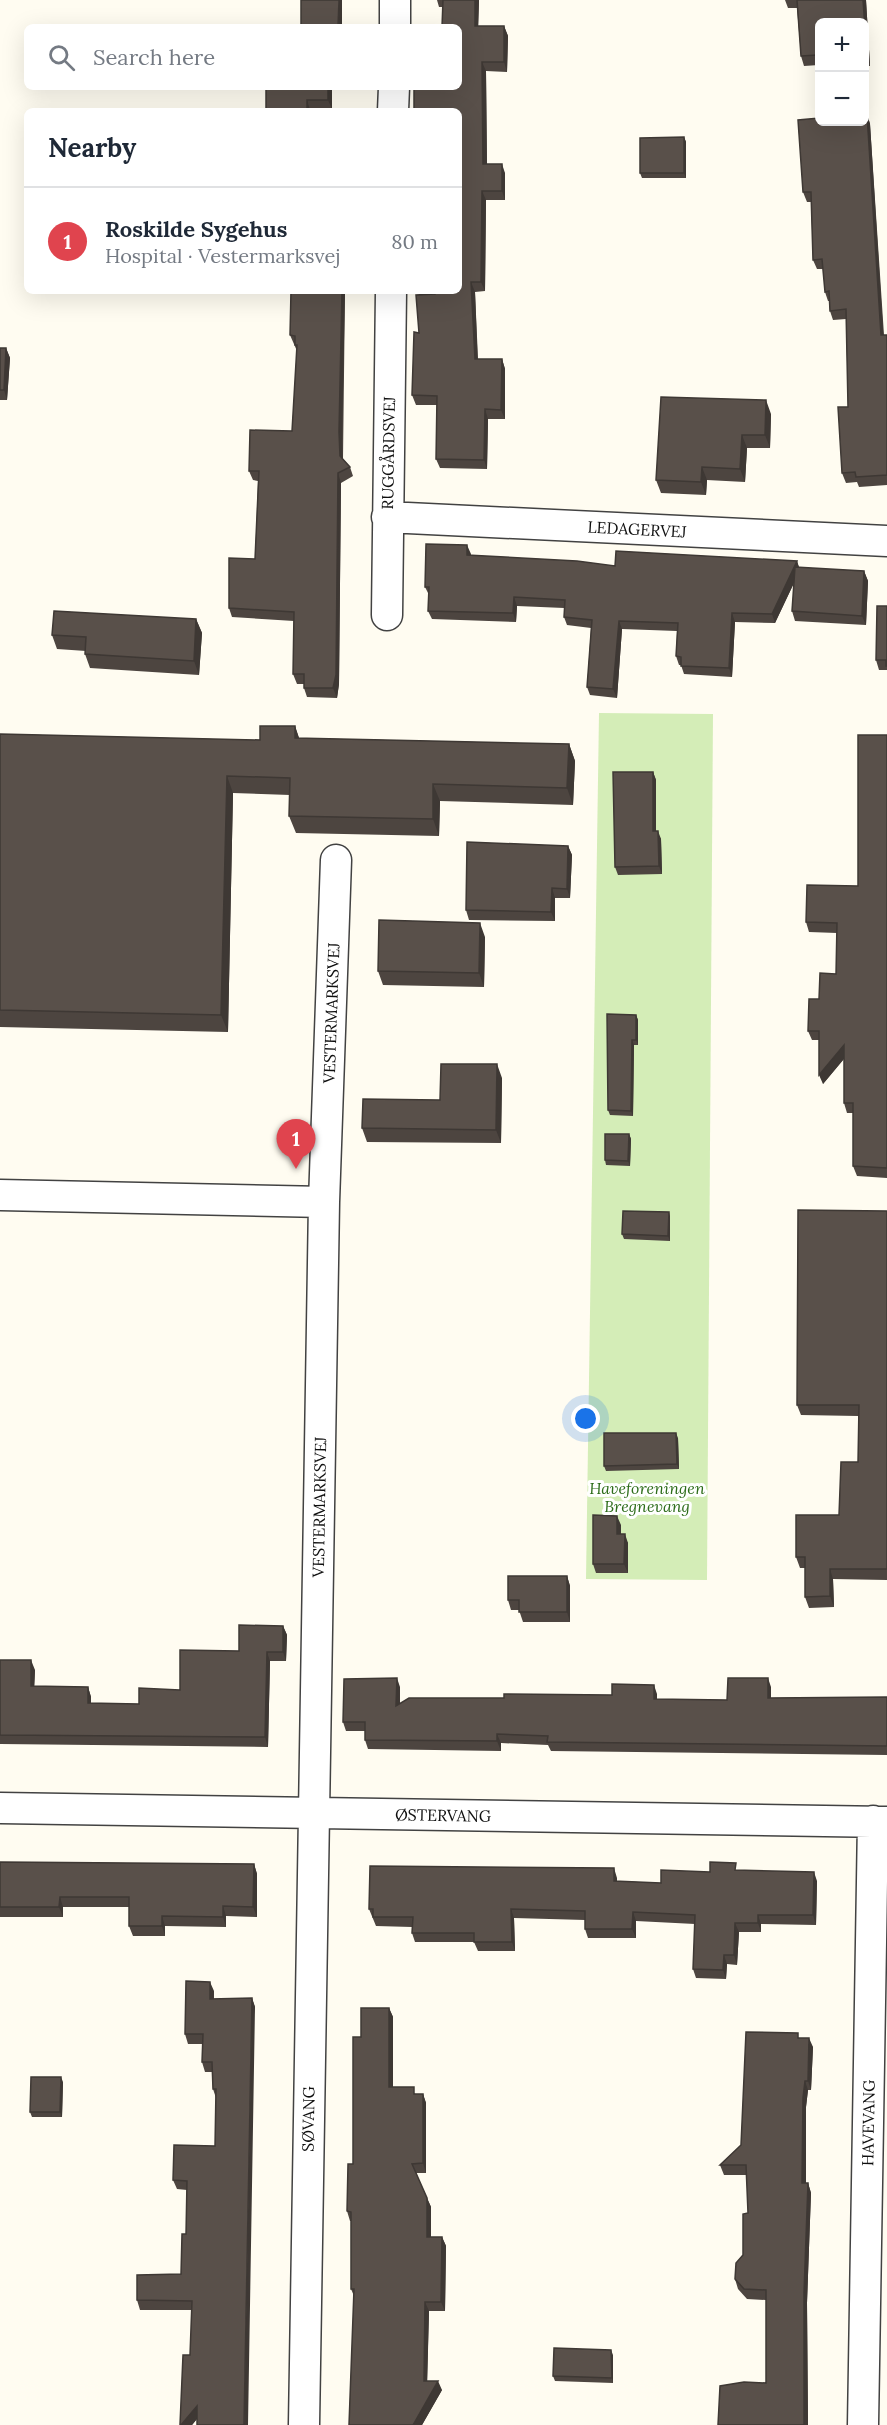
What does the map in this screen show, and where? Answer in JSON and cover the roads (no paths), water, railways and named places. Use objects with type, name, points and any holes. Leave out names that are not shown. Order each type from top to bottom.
[{"type":"street","points":[[395,0],[395,24]]},
{"type":"street","points":[[393,108],[394,90]]},
{"type":"street","name":"RUGGÅRDSVEJ","points":[[387,615],[391,294]]},
{"type":"street","name":"LEDAGERVEJ","points":[[387,517],[887,541]]},
{"type":"street","name":"VESTERMARKSVEJ","points":[[313,1813],[324,1202],[336,860]]},
{"type":"street","points":[[0,1195],[324,1202]]},
{"type":"street","name":"ØSTERVANG","points":[[0,1808],[880,1821]]},
{"type":"street","name":"SØVANG","points":[[304,2425],[313,1813]]},
{"type":"street","name":"HAVEVANG","points":[[862,2425],[880,1821]]},
{"type":"place","name":"Roskilde Sygehus","points":[[296,1169]]},
{"type":"park label","name":"Haveforeningen Bregnevang","points":[[647,1497]]}]
